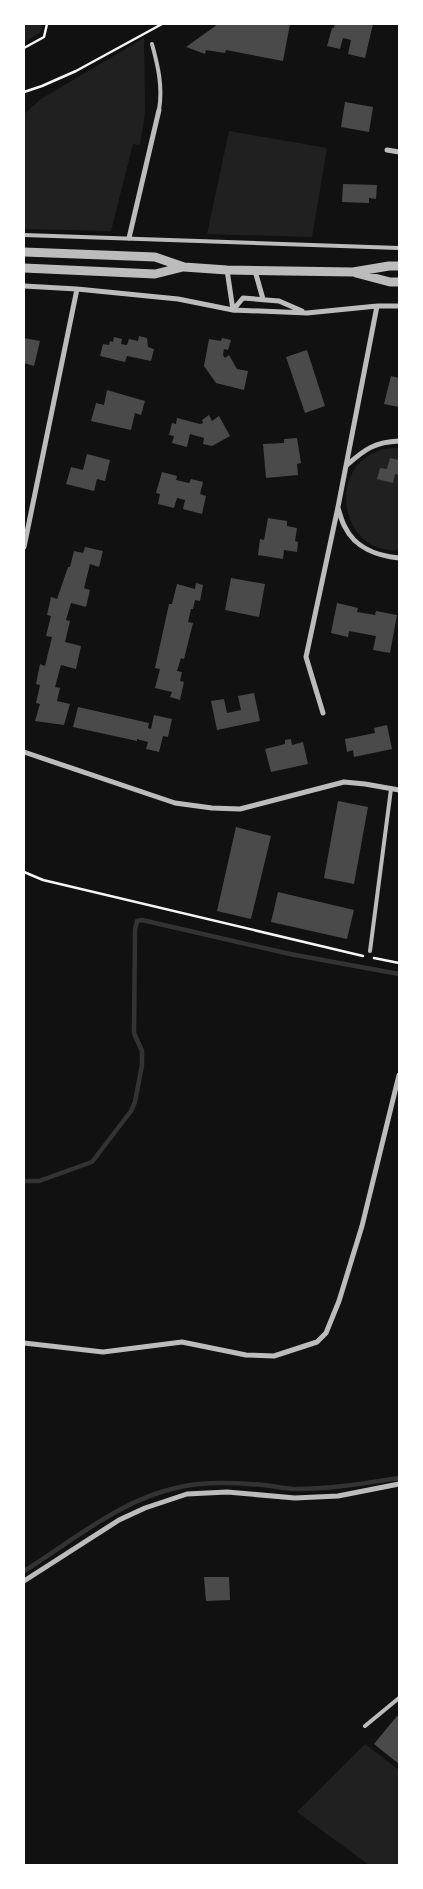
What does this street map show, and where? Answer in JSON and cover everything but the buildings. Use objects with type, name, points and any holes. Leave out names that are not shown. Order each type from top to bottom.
[{"type":"street","points":[[129,238],[159,110]]},
{"type":"street","points":[[387,150],[399,152]]},
{"type":"street","points":[[24,252],[155,257],[184,267],[227,270],[354,272],[399,266]]},
{"type":"street","points":[[24,268],[155,274],[184,267]]},
{"type":"street","points":[[227,270],[233,310]]},
{"type":"street","points":[[255,271],[263,299]]},
{"type":"street","points":[[354,272],[390,282],[399,282]]},
{"type":"street","points":[[24,286],[178,299],[233,310],[307,313],[377,306],[399,306]]},
{"type":"street","points":[[24,547],[77,289]]},
{"type":"street","points":[[233,310],[243,298],[279,301],[307,313]]},
{"type":"street","points":[[324,713],[306,657],[347,464],[377,306]]},
{"type":"street","points":[[347,464],[364,450],[384,442],[399,441]]},
{"type":"street","points":[[338,508],[345,528],[359,545],[378,555],[399,558]]},
{"type":"street","points":[[24,752],[174,803],[212,808],[240,809],[344,782],[399,790]]},
{"type":"street","points":[[24,1343],[103,1352],[182,1342],[246,1355],[274,1356],[317,1342],[326,1333],[339,1301],[362,1226],[399,1075]]},
{"type":"street","points":[[24,1581],[119,1520],[145,1508],[187,1494],[227,1492],[295,1498],[338,1496],[399,1484]]},
{"type":"lane","points":[[152,44],[161,81],[162,95],[159,110]]},
{"type":"lane","points":[[24,235],[399,248]]},
{"type":"lane","points":[[370,951],[391,789]]},
{"type":"lane","points":[[365,1726],[399,1698]]},
{"type":"path","points":[[24,48],[44,37],[46,24]]},
{"type":"path","points":[[24,92],[76,71],[162,24]]},
{"type":"path","points":[[24,872],[43,880],[359,956],[399,963]]},
{"type":"shaded area","points":[[24,24],[40,24],[42,26],[40,33],[24,42]]},
{"type":"shaded area","points":[[144,38],[145,112],[140,145],[133,144],[111,231],[24,229],[24,114],[41,99]]},
{"type":"shaded area","points":[[229,131],[327,148],[312,237],[207,234]]},
{"type":"shaded area","points":[[399,448],[399,550],[379,548],[363,538],[352,524],[347,507],[347,489],[353,472],[365,458],[384,449]]},
{"type":"shaded area","points":[[365,1744],[399,1770],[399,1865],[369,1865],[297,1812]]},
{"type":"waterway","points":[[24,1181],[39,1181],[92,1162],[131,1111],[135,1102],[142,1065],[142,1051],[134,1033],[135,930],[137,921],[142,920],[290,954],[399,974]]},
{"type":"waterway","points":[[24,1571],[118,1511],[158,1493],[180,1487],[222,1483],[310,1489],[399,1478]]}]
